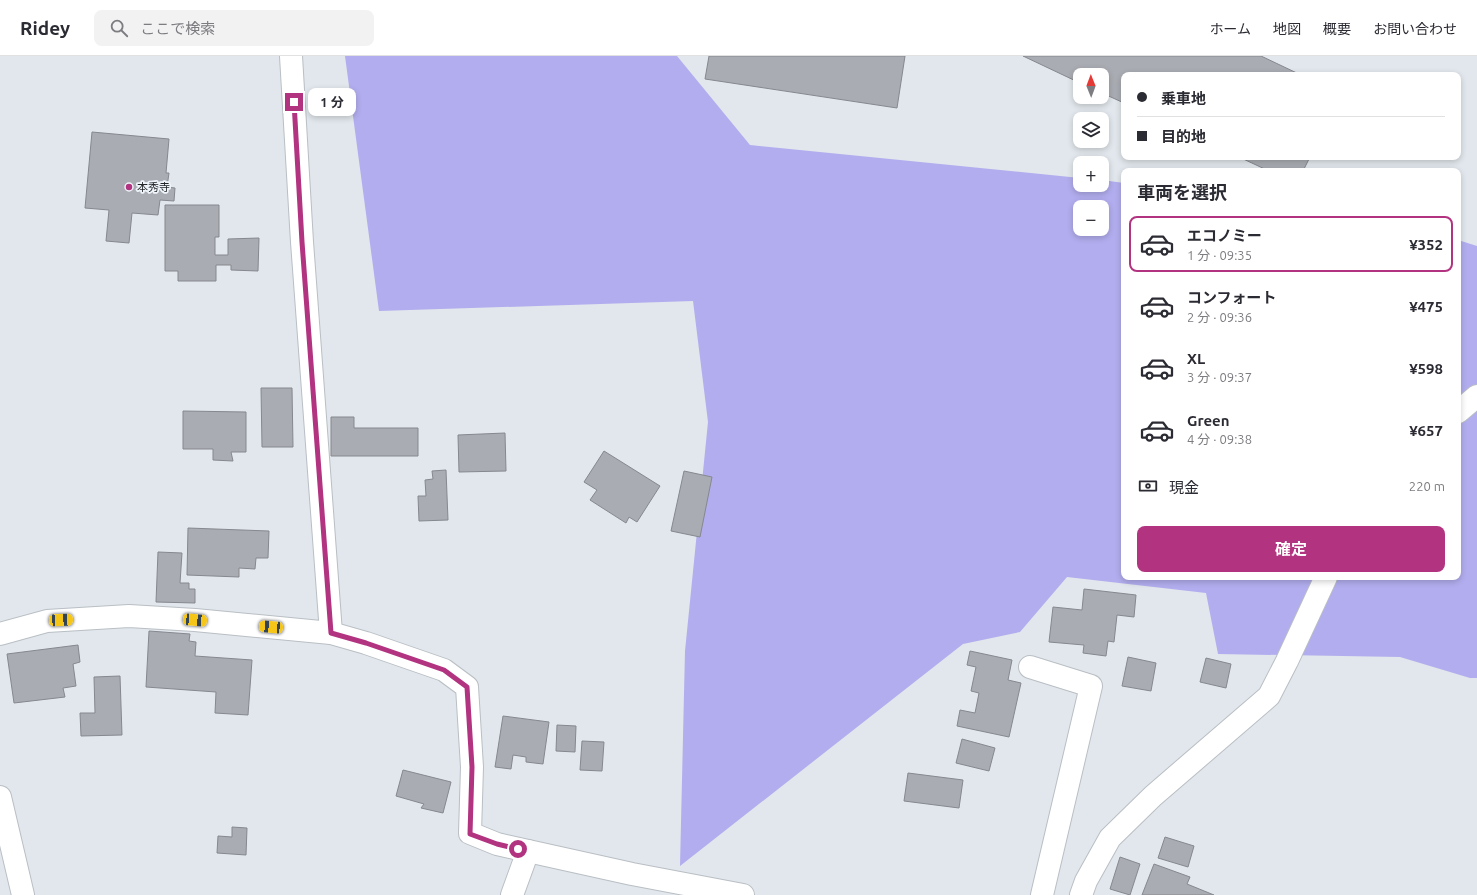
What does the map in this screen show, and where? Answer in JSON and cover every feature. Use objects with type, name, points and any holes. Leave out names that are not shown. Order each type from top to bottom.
[{"type":"street","points":[[291,56],[302,242],[331,633]]},
{"type":"street","points":[[1461,409],[1477,396]]},
{"type":"street","points":[[1081,895],[1086,881],[1110,838],[1152,796],[1269,696],[1325,580]]},
{"type":"street","points":[[0,634],[47,621],[129,616],[195,620],[331,633],[366,643],[444,670],[467,687],[472,767],[470,834],[497,844],[528,851],[632,874],[743,895]]},
{"type":"street","points":[[1030,667],[1091,686],[1042,895]]},
{"type":"street","points":[[0,797],[23,895]]},
{"type":"street","points":[[512,895],[528,851]]},
{"type":"shaded area","points":[[345,56],[677,56],[750,145],[1073,177],[1073,192],[1109,192],[1109,181],[1121,183],[1121,580],[1461,580],[1461,241],[1477,246],[1477,678],[1470,678],[1400,657],[1218,654],[1206,593],[1067,577],[1020,632],[963,644],[680,866],[685,651],[708,422],[693,301],[379,311]]},
{"type":"building","points":[[709,56],[905,56],[897,108],[705,79]]},
{"type":"building","points":[[1023,56],[1261,56],[1295,72],[1121,72],[1121,102],[1109,96],[1109,68],[1073,68],[1073,80]]},
{"type":"building","name":"本秀寺","points":[[92,132],[169,139],[166,173],[169,173],[167,187],[175,188],[174,201],[160,200],[158,215],[132,213],[129,243],[106,241],[109,210],[85,208]]},
{"type":"building","points":[[1245,160],[1308,160],[1304,168],[1263,168]]},
{"type":"building","points":[[165,205],[219,205],[219,237],[215,237],[215,255],[228,255],[228,239],[259,238],[258,271],[231,270],[231,265],[216,265],[216,281],[178,281],[178,271],[165,271]]},
{"type":"building","points":[[261,388],[292,388],[293,447],[262,447]]},
{"type":"building","points":[[183,411],[246,412],[246,452],[231,452],[233,461],[213,460],[213,449],[183,449]]},
{"type":"building","points":[[331,417],[354,417],[354,428],[418,428],[418,456],[331,456]]},
{"type":"building","points":[[505,433],[506,471],[459,472],[458,435]]},
{"type":"building","points":[[604,451],[660,486],[637,522],[629,517],[626,523],[590,500],[597,490],[584,482]]},
{"type":"building","points":[[446,470],[448,520],[419,521],[418,496],[426,496],[425,480],[433,479],[432,471]]},
{"type":"building","points":[[684,471],[712,477],[700,537],[671,531]]},
{"type":"building","points":[[188,528],[269,531],[268,558],[256,558],[255,569],[239,568],[239,577],[187,575]]},
{"type":"building","points":[[158,552],[182,553],[180,583],[189,583],[189,589],[195,589],[195,603],[156,602]]},
{"type":"building","points":[[1084,589],[1136,595],[1134,617],[1117,615],[1114,642],[1108,641],[1106,656],[1083,653],[1084,645],[1049,642],[1053,607],[1082,610]]},
{"type":"building","points":[[149,631],[190,634],[189,641],[196,642],[195,656],[252,660],[248,715],[215,713],[216,692],[146,687]]},
{"type":"building","points":[[78,645],[80,662],[73,664],[76,686],[63,688],[65,697],[14,703],[7,654]]},
{"type":"building","points":[[970,651],[1012,660],[1008,680],[1021,683],[1009,737],[957,726],[960,710],[975,713],[979,693],[971,691],[976,667],[967,665]]},
{"type":"building","points":[[1128,657],[1156,663],[1151,691],[1122,686]]},
{"type":"building","points":[[1206,658],[1231,664],[1226,688],[1200,682]]},
{"type":"building","points":[[120,676],[122,735],[81,736],[80,713],[95,713],[94,677]]},
{"type":"building","points":[[503,716],[549,722],[543,764],[526,762],[526,757],[513,755],[511,769],[495,767]]},
{"type":"building","points":[[557,725],[576,726],[575,752],[556,751]]},
{"type":"building","points":[[962,739],[995,748],[989,771],[956,763]]},
{"type":"building","points":[[582,741],[604,742],[602,771],[580,770]]},
{"type":"building","points":[[403,770],[451,782],[443,813],[421,808],[424,804],[396,796]]},
{"type":"building","points":[[908,773],[963,780],[959,808],[904,801]]},
{"type":"building","points":[[232,827],[247,828],[246,855],[217,853],[218,836],[232,837]]},
{"type":"building","points":[[1165,837],[1194,846],[1188,867],[1158,858]]},
{"type":"building","points":[[1120,857],[1140,864],[1130,895],[1110,889]]},
{"type":"building","points":[[1154,864],[1190,877],[1187,884],[1214,895],[1142,895]]},
{"type":"place","name":"本秀寺","points":[[129,187]]},
{"type":"route","points":[[294,102],[302,242],[331,633],[366,643],[444,670],[467,687],[472,767],[470,834],[497,844],[518,849]]}]
